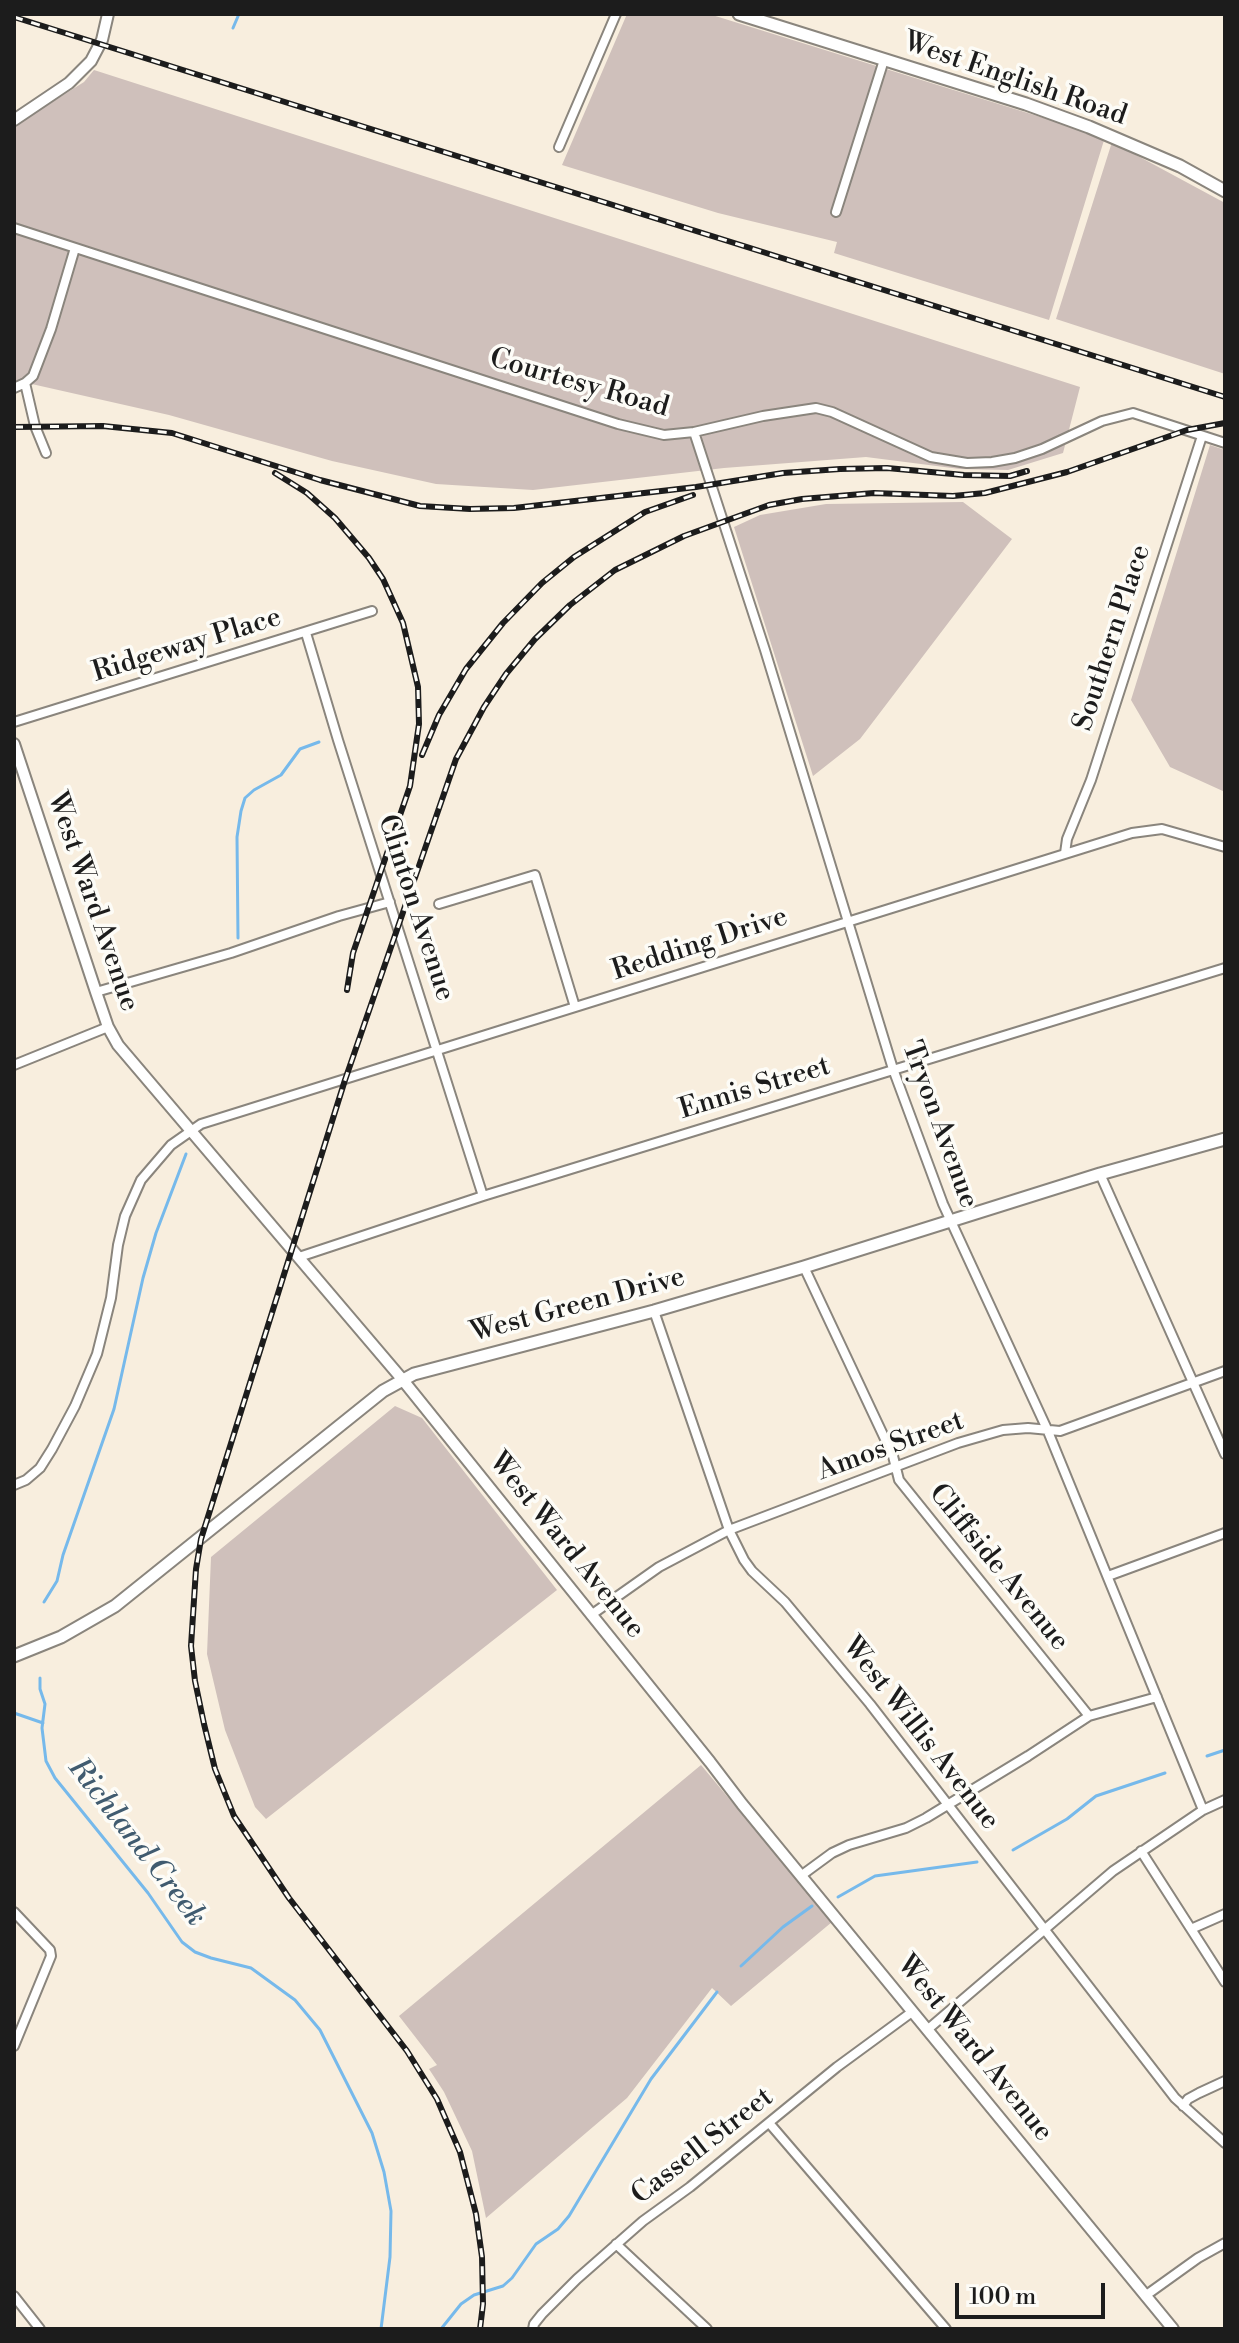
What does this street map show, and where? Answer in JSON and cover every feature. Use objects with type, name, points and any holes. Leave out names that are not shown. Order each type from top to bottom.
[{"type":"main road","name":"West English Road","points":[[739,14],[1026,104],[1180,166],[1225,191]]},
{"type":"main road","name":"West Green Drive","points":[[14,1656],[61,1637],[115,1606],[402,1379],[654,1311],[1100,1174],[1225,1139]]},
{"type":"street","points":[[14,120],[69,83],[91,61],[102,40],[108,14]]},
{"type":"street","points":[[559,147],[616,14]]},
{"type":"street","points":[[836,212],[884,60]]},
{"type":"street","name":"Courtesy Road","points":[[14,228],[618,424],[664,435],[816,408],[832,412],[931,457],[967,463],[1015,458],[1102,421],[1133,413],[1225,443]]},
{"type":"street","points":[[14,388],[33,376],[51,329],[75,248]]},
{"type":"street","points":[[25,383],[35,426],[46,453]]},
{"type":"street","name":"Tryon Avenue","points":[[694,432],[765,650],[893,1069],[951,1222],[1047,1429],[1203,1810]]},
{"type":"street","name":"Southern Place","points":[[1065,853],[1067,839],[1090,781],[1202,436]]},
{"type":"street","name":"Ridgeway Place","points":[[14,722],[372,611]]},
{"type":"street","name":"Clinton Avenue","points":[[306,633],[483,1196]]},
{"type":"street","name":"West Ward Avenue","points":[[14,744],[108,1027],[118,1045],[402,1379],[912,2012],[1173,2329]]},
{"type":"street","name":"Redding Drive","points":[[190,1130],[201,1124],[1146,830],[1175,831],[1225,847]]},
{"type":"street","points":[[439,904],[535,875],[575,1007]]},
{"type":"street","points":[[96,992],[390,902]]},
{"type":"street","name":"Ennis Street","points":[[299,1257],[483,1196],[1225,968]]},
{"type":"street","points":[[14,1065],[108,1027]]},
{"type":"street","points":[[14,1485],[40,1468],[75,1406],[97,1354],[111,1298],[125,1216],[141,1180],[171,1145],[190,1130]]},
{"type":"street","points":[[1100,1174],[1225,1454]]},
{"type":"street","name":"Cliffside Avenue","points":[[804,1267],[896,1467],[899,1480],[1089,1716]]},
{"type":"street","name":"West Willis Avenue","points":[[654,1311],[740,1554],[752,1571],[813,1634],[1183,2106],[1225,2143]]},
{"type":"street","name":"Amos Street","points":[[591,1615],[659,1567],[729,1530],[958,1443],[1003,1430],[1028,1428],[1060,1431],[1225,1371]]},
{"type":"street","points":[[1108,1576],[1225,1533]]},
{"type":"street","points":[[802,1875],[832,1853],[849,1845],[906,1828],[1089,1716],[1157,1697]]},
{"type":"street","points":[[927,2030],[1044,1928],[1141,1851],[1203,1810],[1225,1800]]},
{"type":"street","points":[[1141,1851],[1225,1982]]},
{"type":"street","points":[[14,1912],[50,1952],[49,1966],[14,2046]]},
{"type":"street","points":[[1191,1929],[1225,1914]]},
{"type":"street","name":"Cassell Street","points":[[533,2329],[542,2314],[616,2244],[770,2124],[837,2067],[912,2012]]},
{"type":"street","points":[[1183,2106],[1188,2099],[1225,2081]]},
{"type":"street","points":[[770,2124],[946,2329]]},
{"type":"street","points":[[1145,2296],[1198,2258],[1225,2243]]},
{"type":"street","points":[[616,2244],[707,2329]]},
{"type":"street","points":[[14,2296],[40,2329]]},
{"type":"shaded area","points":[[627,14],[709,14],[1105,137],[1049,320],[834,253],[837,242],[718,213],[562,165]]},
{"type":"shaded area","points":[[94,70],[1080,387],[1063,453],[1008,470],[960,469],[866,457],[724,468],[533,490],[436,484],[332,461],[169,415],[14,380],[14,126],[84,82]]},
{"type":"shaded area","points":[[1112,142],[1225,203],[1225,374],[1056,319]]},
{"type":"shaded area","points":[[1210,445],[1225,450],[1225,792],[1170,767],[1131,700]]},
{"type":"shaded area","points":[[963,502],[1012,539],[860,739],[813,776],[734,527],[760,515],[826,504]]},
{"type":"shaded area","points":[[395,1406],[422,1418],[557,1590],[266,1819],[255,1807],[225,1730],[207,1654],[211,1557]]},
{"type":"shaded area","points":[[701,1765],[832,1922],[731,2006],[712,1988],[627,2098],[486,2218],[472,2151],[444,2092],[429,2069],[437,2065],[399,2016]]},
{"type":"waterway","points":[[233,28],[239,14]]},
{"type":"waterway","name":"Richland Creek","points":[[238,938],[237,837],[245,798],[281,775],[300,749],[319,742]]},
{"type":"waterway","name":"Richland Creek","points":[[44,1602],[57,1581],[63,1555],[114,1409],[143,1278],[156,1233],[186,1154]]},
{"type":"waterway","name":"Richland Creek","points":[[40,1678],[45,1704],[42,1728],[46,1761],[55,1778],[148,1893],[182,1942],[195,1952],[251,1968],[295,2000],[320,2030],[372,2133],[384,2172],[391,2211],[390,2257],[381,2329]]},
{"type":"waterway","points":[[14,1713],[43,1723]]},
{"type":"waterway","points":[[1207,1756],[1225,1750]]},
{"type":"waterway","points":[[1013,1850],[1067,1819],[1096,1796],[1165,1773]]},
{"type":"waterway","points":[[838,1897],[875,1876],[977,1862]]},
{"type":"waterway","points":[[741,1966],[783,1927],[812,1906]]},
{"type":"waterway","points":[[441,2329],[461,2304],[474,2295],[503,2286],[536,2244],[558,2229],[569,2216],[651,2079],[717,1992]]},
{"type":"railway","points":[[14,17],[1225,397]]},
{"type":"railway","points":[[480,2329],[482,2257],[476,2214],[460,2152],[437,2099],[407,2051],[289,1898],[234,1816],[215,1769],[195,1681],[191,1646],[201,1539],[345,1080],[456,759],[484,707],[535,639],[570,605],[615,570],[684,536],[769,505],[802,499],[874,493],[953,496],[985,493],[1067,472],[1187,430],[1225,423]]},
{"type":"railway","points":[[14,427],[103,426],[172,433],[320,480],[420,506],[470,509],[514,508],[696,487],[783,473],[840,469],[887,468],[1010,476],[1027,471]]},
{"type":"railway","points":[[275,473],[307,493],[335,518],[369,558],[383,579],[403,623],[418,687],[419,724],[410,786],[353,953],[347,990]]},
{"type":"railway","points":[[422,755],[439,715],[466,669],[503,623],[542,583],[574,557],[645,512],[693,495]]}]
